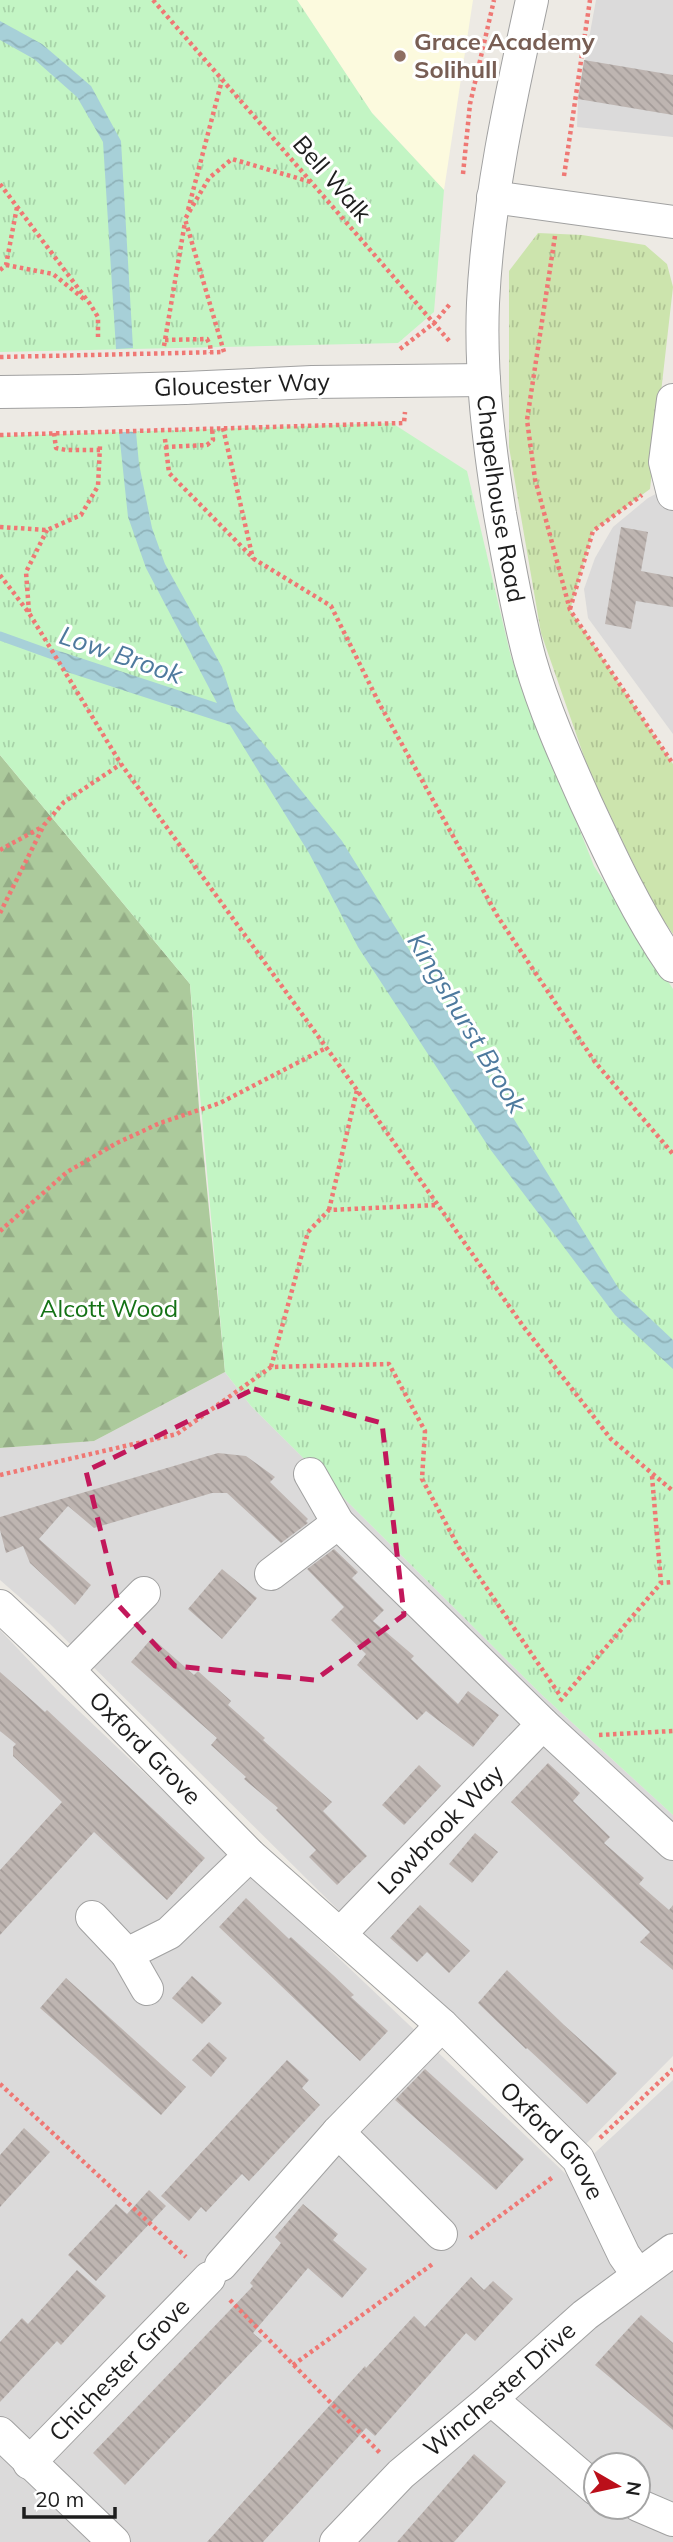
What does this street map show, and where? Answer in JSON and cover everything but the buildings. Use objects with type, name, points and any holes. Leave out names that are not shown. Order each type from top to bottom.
[{"type":"street","name":"Chapelhouse Road","points":[[532,0],[504,130],[493,197],[484,301],[484,380],[494,478],[512,582],[530,660],[555,734],[617,872],[673,966]]},
{"type":"street","points":[[493,197],[673,222]]},
{"type":"street","name":"Gloucester Way","points":[[0,392],[312,382],[484,380]]},
{"type":"street","points":[[671,485],[665,462],[673,400]]},
{"type":"street","points":[[310,1474],[338,1523],[543,1724],[673,1844]]},
{"type":"street","points":[[271,1574],[338,1523]]},
{"type":"street","name":"Oxford Grove","points":[[68,1671],[144,1593]]},
{"type":"street","name":"Oxford Grove","points":[[0,1606],[68,1671],[250,1856],[442,2025],[578,2159],[624,2255],[638,2275]]},
{"type":"street","name":"Lowbrook Way","points":[[340,1934],[543,1724]]},
{"type":"street","points":[[127,1954],[169,1933],[250,1856]]},
{"type":"street","points":[[92,1917],[127,1954],[147,1989]]},
{"type":"street","points":[[442,2025],[338,2132],[446,2247]]},
{"type":"street","name":"Chichester Grove","points":[[29,2463],[215,2271],[338,2132]]},
{"type":"street","name":"Winchester Drive","points":[[336,2542],[401,2474],[585,2315],[673,2250]]},
{"type":"street","points":[[491,2399],[582,2477]]},
{"type":"street","name":"Chichester Grove","points":[[0,2433],[114,2542]]},
{"type":"street","points":[[652,2511],[673,2520]]},
{"type":"path","name":"Bell Walk","points":[[153,0],[484,380]]},
{"type":"path","points":[[590,0],[527,420],[535,479],[570,610],[673,764]]},
{"type":"path","points":[[211,353],[207,339],[164,343],[185,219],[222,79]]},
{"type":"path","points":[[224,352],[185,219],[209,178],[232,159],[312,182]]},
{"type":"path","points":[[0,184],[90,304],[98,317],[98,337]]},
{"type":"path","points":[[0,270],[6,265],[17,206]]},
{"type":"path","points":[[6,265],[53,274],[90,304]]},
{"type":"path","points":[[388,349],[402,349],[434,323]]},
{"type":"path","points":[[0,357],[238,352]]},
{"type":"path","points":[[166,447],[207,445],[213,440],[212,428]]},
{"type":"path","points":[[0,435],[223,428],[254,559]]},
{"type":"path","points":[[0,527],[47,530],[80,515],[98,486],[100,448],[66,450],[56,447],[54,433]]},
{"type":"path","points":[[165,439],[169,473],[254,559],[331,606],[379,702],[498,917],[595,1062],[673,1154]]},
{"type":"path","points":[[570,610],[593,531],[671,485]]},
{"type":"path","points":[[29,613],[26,572],[47,530]]},
{"type":"path","points":[[0,575],[29,613],[121,764],[523,1326],[611,1439],[673,1491]]},
{"type":"path","points":[[0,913],[44,825],[64,802],[121,764]]},
{"type":"path","points":[[0,850],[44,825]]},
{"type":"path","points":[[0,1231],[67,1172],[117,1143],[160,1123],[220,1102],[326,1048]]},
{"type":"path","points":[[271,1367],[308,1232],[329,1210],[356,1090]]},
{"type":"path","points":[[329,1210],[439,1205]]},
{"type":"path","points":[[652,1475],[661,1583]]},
{"type":"path","points":[[543,1724],[562,1698],[661,1583],[673,1582]]},
{"type":"path","points":[[293,2365],[446,2247],[578,2159],[671,2076],[673,2069]]},
{"type":"path","points":[[0,2084],[215,2271],[293,2365],[401,2474]]},
{"type":"highlighted area","points":[[254,1389],[382,1423],[404,1615],[315,1680],[175,1666],[119,1606],[86,1471]]},
{"type":"shaded area","name":"Grace Academy Solihull","points":[[297,0],[473,0],[444,190],[372,113]]},
{"type":"shaded area","points":[[596,0],[673,0],[673,137],[577,127],[578,99]]},
{"type":"shaded area","points":[[673,485],[673,734],[588,618],[584,589],[595,558],[613,527],[648,498]]},
{"type":"shaded area","points":[[225,1372],[251,1406],[542,1695],[673,1815],[673,2056],[580,2150],[47,1621],[0,1580],[0,1448],[94,1441]]},
{"type":"shaded area","points":[[0,1630],[58,1691],[569,2177],[673,2080],[673,2542],[0,2542]]},
{"type":"green space","points":[[0,0],[297,0],[372,113],[444,190],[434,312],[398,343],[0,352]]},
{"type":"green space","points":[[538,233],[582,235],[645,245],[667,264],[673,287],[650,489],[593,531],[570,610],[673,764],[673,934],[653,905],[589,771],[541,633],[509,447],[509,271]]},
{"type":"green space","points":[[392,423],[467,471],[511,657],[594,866],[673,989],[673,1815],[542,1695],[251,1406],[225,1372],[190,984],[0,755],[0,436]]},
{"type":"green space","name":"Alcott Wood","points":[[0,755],[190,984],[199,1108],[225,1372],[94,1441],[0,1448]]},
{"type":"water","points":[[0,21],[42,44],[91,86],[121,141],[133,348],[116,349],[103,142],[77,97],[34,59],[0,40]]},
{"type":"water","points":[[119,432],[136,432],[139,464],[152,528],[165,564],[222,667],[236,710],[342,841],[619,1289],[673,1340],[673,1369],[615,1315],[490,1149],[358,947],[309,853],[230,725],[64,671],[50,648],[217,703],[146,568],[128,517]]},
{"type":"waterway","name":"Low Brook","points":[[0,636],[64,659]]},
{"type":"place","name":"Grace Academy Solihull","points":[[400,56]]},
{"type":"water label","name":"Kingshurst Brook","points":[[467,1023]]}]
